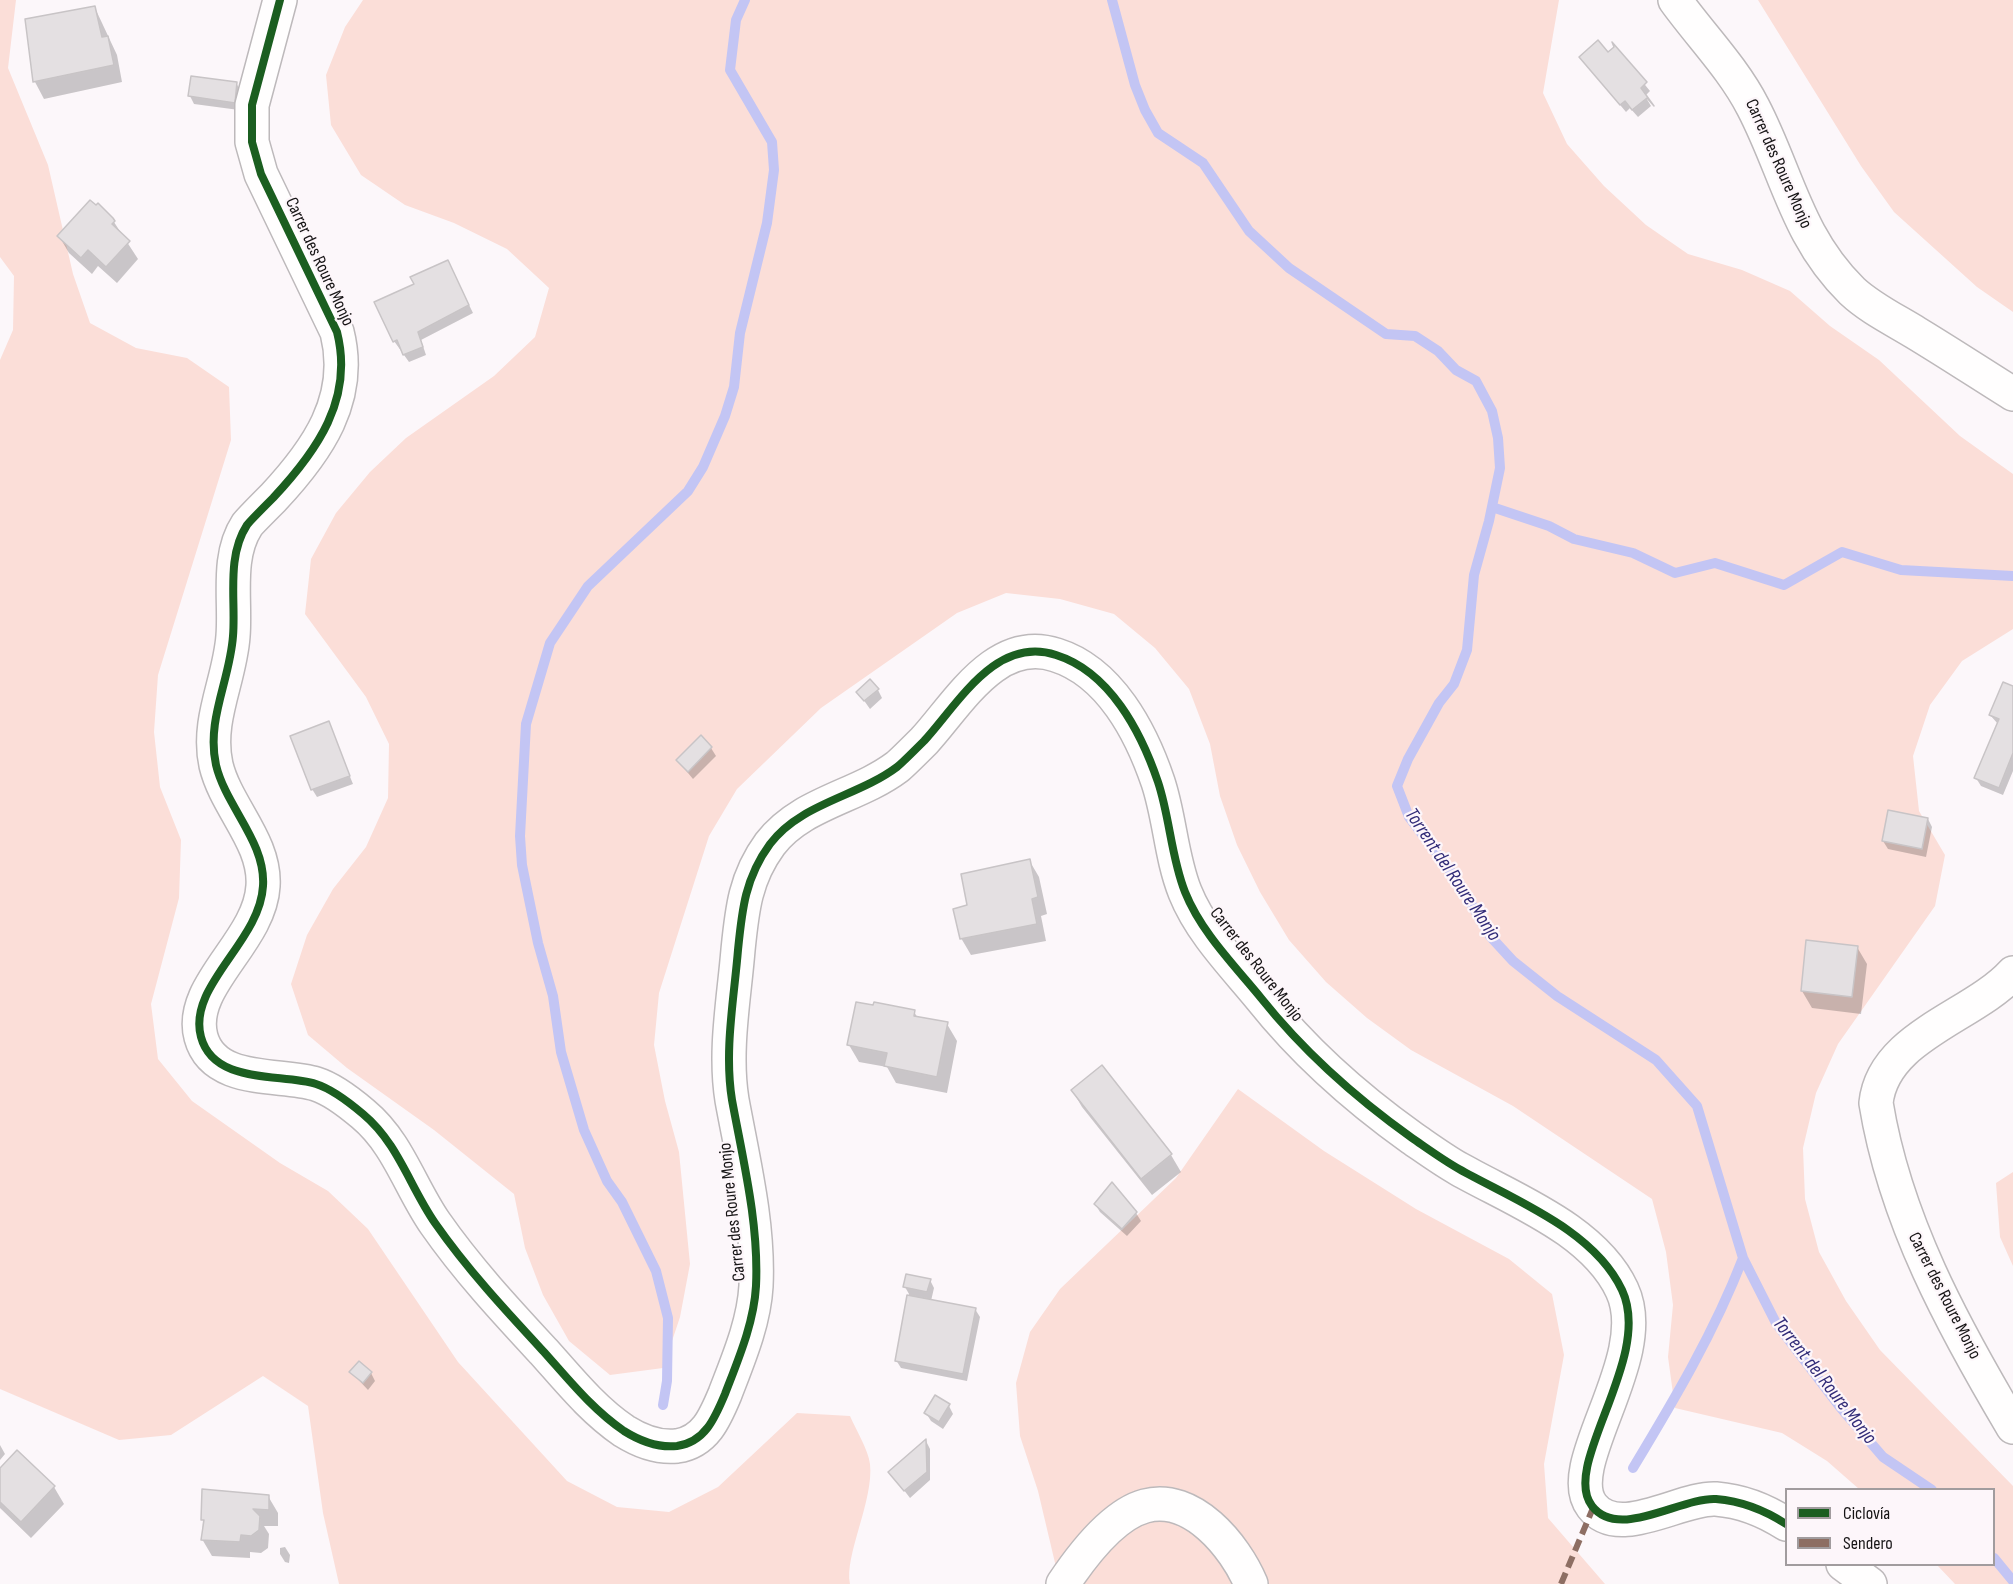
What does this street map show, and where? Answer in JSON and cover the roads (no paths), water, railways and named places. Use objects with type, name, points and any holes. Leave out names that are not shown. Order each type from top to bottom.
[{"type":"street","name":"Carrer des Roure Monjo","points":[[280,0],[252,105],[252,142],[261,174],[337,332],[344,357],[343,382],[323,433],[302,465],[247,524],[239,543],[233,573],[233,643],[212,730],[216,766],[227,796],[262,865],[263,895],[255,921],[212,983],[200,1009],[199,1033],[210,1054],[234,1070],[266,1079],[320,1084],[374,1123],[398,1156],[432,1220],[506,1311],[588,1400],[621,1429],[643,1441],[668,1448],[689,1444],[705,1433],[717,1412],[740,1351],[756,1291],[750,1210],[740,1131],[732,1097],[730,1067],[742,906],[748,879],[764,852],[781,831],[803,814],[896,768],[986,672],[1017,653],[1038,650],[1054,654],[1074,662],[1118,700],[1132,724],[1160,787],[1174,856],[1188,898],[1220,948],[1283,1026],[1344,1085],[1407,1135],[1457,1168],[1512,1195],[1556,1223],[1604,1260],[1619,1283],[1629,1307],[1630,1333],[1618,1386],[1591,1454],[1585,1488],[1593,1508],[1609,1517],[1637,1519],[1690,1501],[1712,1498],[1745,1505],[1776,1516],[1785,1523]]},
{"type":"street","name":"Carrer des Roure Monjo","points":[[1675,0],[1734,73],[1752,103],[1765,129],[1791,199],[1813,241],[1834,271],[1853,292],[1879,311],[2013,394]]},
{"type":"street","name":"Carrer des Roure Monjo","points":[[2013,973],[1911,1045],[1883,1076],[1878,1086],[1876,1103],[1903,1210],[1920,1255],[2013,1427]]},
{"type":"street","points":[[1063,1584],[1100,1536],[1128,1514],[1145,1506],[1171,1505],[1193,1515],[1233,1549],[1251,1584]]},
{"type":"street","points":[[1846,1566],[1870,1584]]},
{"type":"waterway","points":[[663,1405],[667,1381],[668,1318],[656,1271],[622,1202],[607,1181],[584,1130],[561,1052],[553,996],[538,943],[522,865],[520,836],[526,724],[550,643],[588,586],[688,491],[703,467],[725,416],[734,387],[740,333],[767,223],[774,170],[772,142],[730,70],[736,20],[745,0]]},
{"type":"waterway","name":"Torrent del Roure Monjo","points":[[1112,0],[1135,85],[1158,133],[1203,163],[1249,231],[1289,268],[1386,334],[1415,336],[1438,351],[1456,370],[1476,381],[1492,411],[1498,438],[1500,468],[1489,521],[1474,575],[1467,650],[1454,684],[1439,703],[1408,759],[1397,786],[1409,817],[1458,881],[1490,936],[1513,961],[1557,996],[1656,1060],[1697,1106],[1743,1258],[1776,1323],[1840,1407],[1883,1457],[1929,1488]]},
{"type":"waterway","points":[[1492,507],[1549,526],[1574,539],[1633,553],[1675,573],[1715,563],[1784,585],[1842,552],[1901,570],[2013,576]]},
{"type":"waterway","points":[[1633,1468],[1706,1339],[1743,1258]]},
{"type":"waterway","name":"Torrent del Roure Monjo","points":[[1995,1559],[2013,1581]]}]
